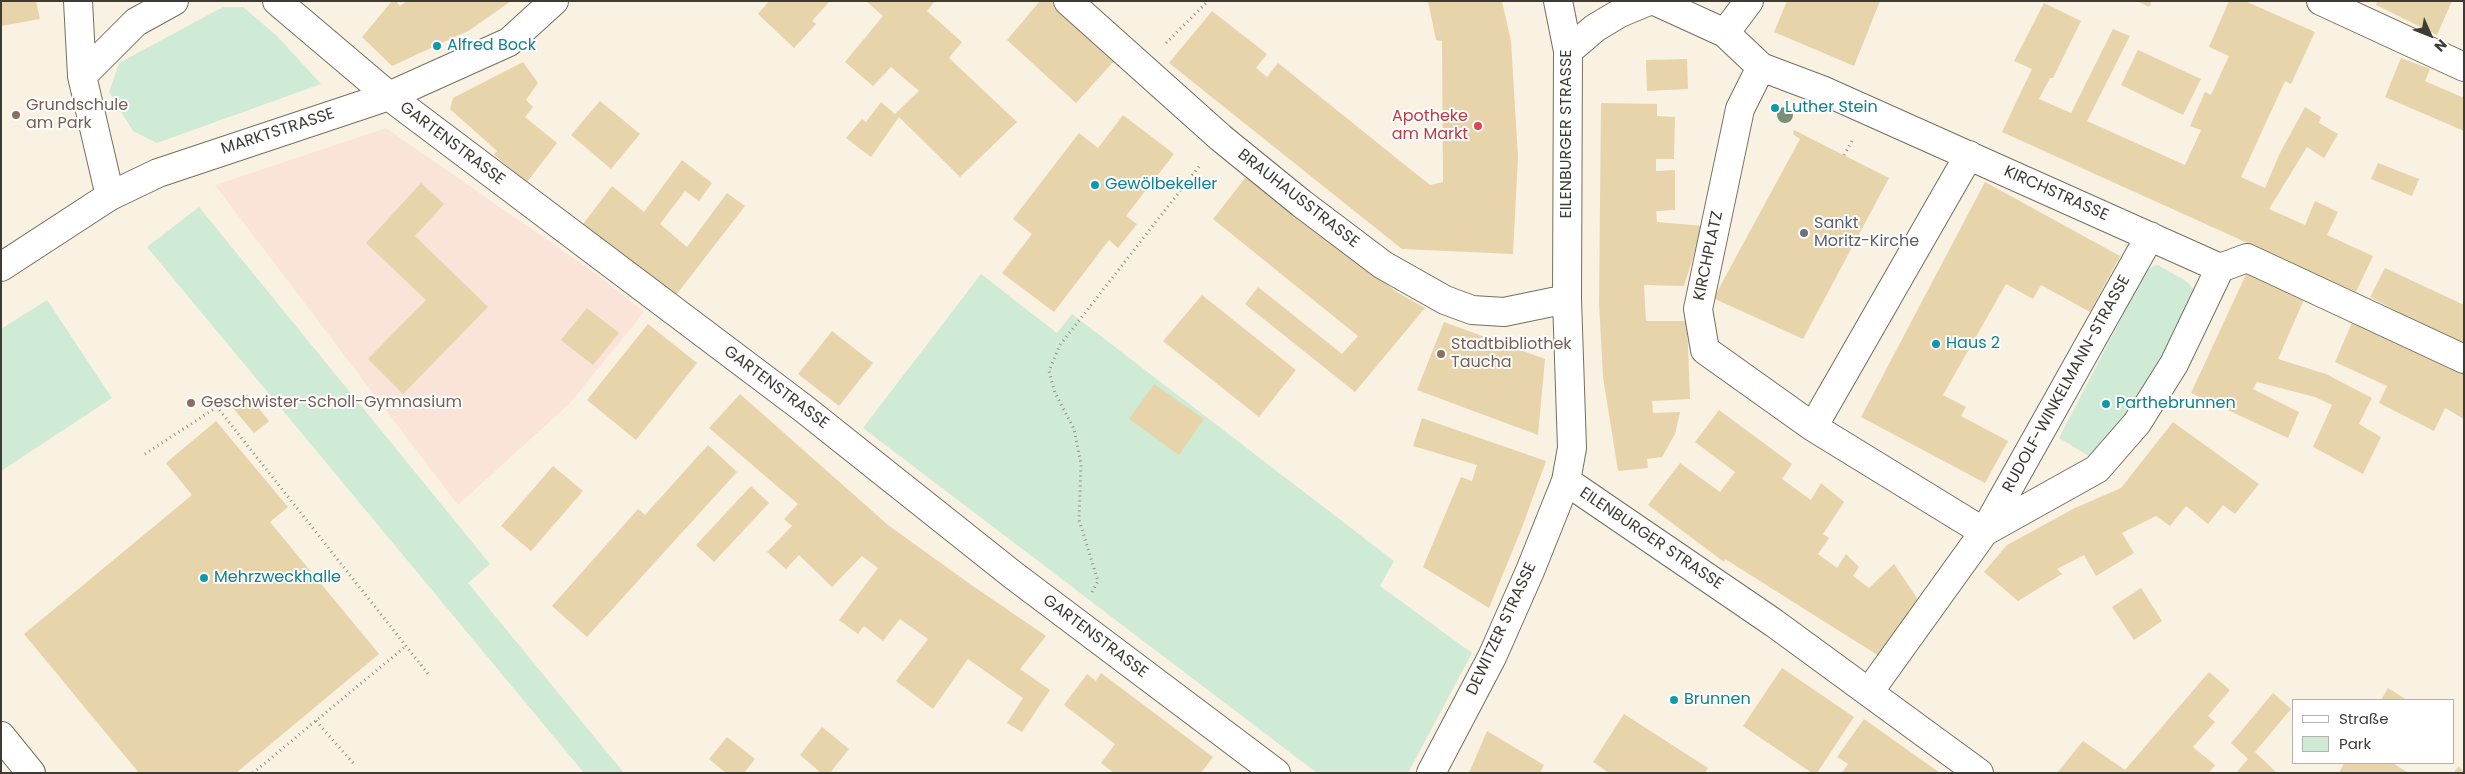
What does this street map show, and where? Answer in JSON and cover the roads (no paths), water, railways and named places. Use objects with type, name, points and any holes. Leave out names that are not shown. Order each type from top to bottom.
[{"type":"street","points":[[78,1],[82,76],[110,196]]},
{"type":"street","points":[[82,76],[136,22],[174,1]]},
{"type":"street","name":"GARTENSTRASSE","points":[[277,1],[389,96],[795,402],[1075,621],[1276,773]]},
{"type":"street","name":"MARKTSTRASSE","points":[[1,266],[110,196],[158,173],[389,96],[509,42],[554,1]]},
{"type":"street","name":"BRAUHAUSSTRASSE","points":[[1068,1],[1221,138],[1382,265],[1445,300],[1472,310],[1504,312],[1567,299]]},
{"type":"street","name":"EILENBURGER STRASSE","points":[[1558,1],[1568,52],[1567,299],[1572,448],[1566,481],[1766,617],[1980,773]]},
{"type":"street","points":[[1568,52],[1595,28],[1620,13],[1649,1]]},
{"type":"street","name":"KIRCHSTRASSE","points":[[1655,1],[1725,33],[1761,67],[1822,90],[2220,268]]},
{"type":"street","points":[[1725,33],[1749,1]]},
{"type":"street","points":[[2321,1],[2464,67]]},
{"type":"street","name":"KIRCHPLATZ","points":[[1761,67],[1740,109],[1698,309],[1706,350],[1813,427],[1984,532]]},
{"type":"street","points":[[1813,427],[1969,155]]},
{"type":"street","name":"RUDOLF-WINKELMANN-STRASSE","points":[[1869,692],[1984,532],[2150,236]]},
{"type":"street","points":[[2220,268],[2247,258],[2464,359]]},
{"type":"street","name":"RUDOLF-WINKELMANN-STRASSE","points":[[1984,532],[2097,469],[2138,423],[2174,364],[2220,268]]},
{"type":"street","name":"DEWITZER STRASSE","points":[[1431,773],[1492,657],[1566,481]]},
{"type":"street","points":[[1,736],[31,773]]},
{"type":"place","name":"Alfred Bock","points":[[437,46]]},
{"type":"place","name":"Luther Stein","points":[[1775,108]]},
{"type":"place","name":"Grundschule am Park","points":[[16,115]]},
{"type":"place","name":"Apotheke am Markt","points":[[1478,126]]},
{"type":"place","name":"Gewölbekeller","points":[[1095,185]]},
{"type":"place","name":"Sankt Moritz-Kirche","points":[[1804,233]]},
{"type":"place","name":"Haus 2","points":[[1936,344]]},
{"type":"place","name":"Stadtbibliothek Taucha","points":[[1441,354]]},
{"type":"place","name":"Geschwister-Scholl-Gymnasium","points":[[191,403]]},
{"type":"place","name":"Parthebrunnen","points":[[2106,404]]},
{"type":"place","name":"Mehrzweckhalle","points":[[204,578]]},
{"type":"place","name":"Brunnen","points":[[1674,700]]}]
